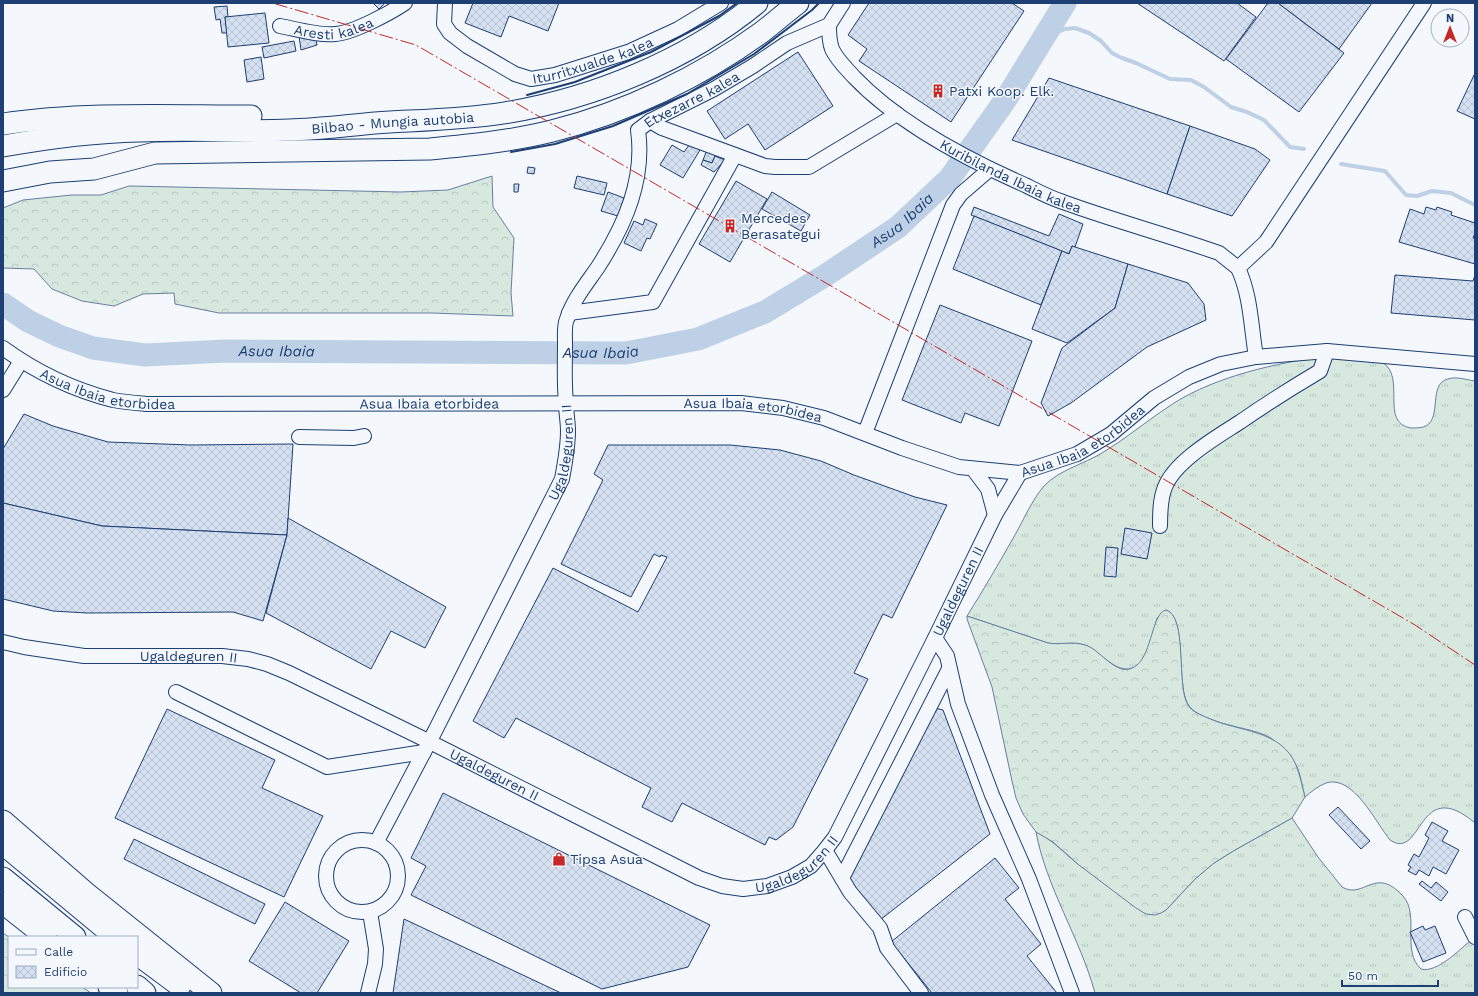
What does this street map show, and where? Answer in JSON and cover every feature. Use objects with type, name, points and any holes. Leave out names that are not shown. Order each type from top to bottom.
[{"type":"highway","name":"Bilbao - Mungia autobia","points":[[3,146],[42,139],[138,131],[290,130],[498,114],[578,96],[612,84],[666,61],[708,38],[757,3]]},
{"type":"highway","name":"Bilbao - Mungia autobia","points":[[155,153],[430,149],[506,140],[553,131],[623,108],[681,82],[724,58],[798,3]]},
{"type":"highway","points":[[3,124],[113,116],[291,115],[390,122]]},
{"type":"highway","points":[[3,168],[88,156],[155,153]]},
{"type":"highway","points":[[3,181],[50,172],[94,169],[155,153]]},
{"type":"highway","points":[[3,821],[80,888],[211,993]]},
{"type":"highway","points":[[3,844],[114,936]]},
{"type":"highway","points":[[3,878],[73,936]]},
{"type":"highway","points":[[3,903],[45,936]]},
{"type":"highway","points":[[138,955],[190,993]]},
{"type":"street","name":"Aresti kalea","points":[[280,26],[334,35],[357,28],[405,3]]},
{"type":"street","name":"Iturritxualde kalea","points":[[445,3],[444,24],[450,33],[467,46],[515,74],[531,79],[555,75],[628,52],[678,29],[720,3]]},
{"type":"street","points":[[829,25],[843,3]]},
{"type":"street","points":[[1256,357],[1247,294],[1244,280],[1238,268],[1266,242],[1424,3]]},
{"type":"street","name":"Kuribilanda Ibaia kalea","points":[[829,25],[829,37],[832,48],[838,60],[866,90],[897,114],[945,145],[990,169],[1062,202],[1219,253],[1238,268]]},
{"type":"street","name":"Etxezarre kalea","points":[[566,330],[566,319],[569,313],[612,243],[626,215],[640,165],[638,130],[650,121],[714,89],[753,66],[787,43],[829,25]]},
{"type":"street","points":[[650,121],[662,128],[765,166],[809,167],[897,114]]},
{"type":"street","points":[[569,313],[653,302],[735,155]]},
{"type":"street","points":[[865,434],[953,205],[961,194],[990,169]]},
{"type":"street","name":"Ugaldeguren II","points":[[376,843],[427,747],[562,478],[568,429],[565,374],[566,330]]},
{"type":"street","name":"Asua Ibaia etorbidea","points":[[3,348],[21,362],[82,390],[115,400],[147,404],[741,403],[783,408],[811,414],[902,448],[959,467],[1020,473],[1077,454],[1111,434],[1154,398],[1189,376],[1221,364],[1256,357],[1326,352],[1475,364]]},
{"type":"street","points":[[1160,526],[1164,488],[1178,468],[1202,448],[1320,371],[1326,352]]},
{"type":"street","points":[[3,390],[21,362]]},
{"type":"street","points":[[299,437],[354,438],[364,436]]},
{"type":"street","points":[[973,469],[988,489],[995,515]]},
{"type":"street","name":"Ugaldeguren II","points":[[3,642],[24,648],[84,656],[222,656],[248,659],[267,664],[289,673],[427,747],[692,874],[722,886],[743,889],[767,886],[779,883],[792,877],[810,866],[835,837],[995,515],[1020,473]]},
{"type":"street","points":[[935,638],[947,656],[958,704],[992,795],[1029,879],[1072,993]]},
{"type":"street","points":[[842,878],[949,669]]},
{"type":"street","points":[[176,692],[327,767],[427,747]]},
{"type":"street","points":[[364,840],[376,843],[386,849],[393,858],[397,868],[398,880],[395,891],[389,900],[370,912],[357,912],[345,909],[335,901],[328,891],[325,879],[326,867],[332,855],[340,846],[352,841],[364,840]]},
{"type":"street","points":[[825,850],[850,892],[880,928],[887,948],[921,993]]},
{"type":"street","points":[[368,993],[375,964],[376,949],[370,912]]},
{"type":"street","points":[[1465,917],[1475,937]]},
{"type":"green space","points":[[492,176],[493,207],[514,238],[511,293],[513,316],[432,313],[219,313],[175,304],[174,293],[143,294],[114,306],[82,301],[52,289],[34,269],[3,268],[3,208],[23,200],[72,195],[101,195],[129,186],[401,192],[448,190]]},
{"type":"green space","points":[[1326,356],[1382,362],[1389,369],[1393,378],[1394,409],[1396,418],[1402,424],[1411,428],[1424,427],[1431,422],[1435,408],[1436,394],[1438,387],[1442,382],[1454,378],[1475,381],[1475,823],[1456,811],[1442,808],[1431,813],[1409,840],[1401,844],[1390,840],[1363,802],[1345,786],[1336,782],[1326,783],[1317,787],[1305,797],[1296,765],[1271,738],[1209,719],[1198,714],[1192,709],[1185,698],[1177,626],[1173,616],[1166,610],[1157,618],[1150,644],[1143,660],[1135,667],[1128,669],[1114,665],[1088,647],[1081,644],[1048,643],[967,616],[1003,556],[1028,510],[1044,486],[1050,480],[1064,471],[1102,453],[1174,403],[1209,385],[1248,372],[1288,362]]},
{"type":"green space","points":[[1166,610],[1173,615],[1177,625],[1183,683],[1188,705],[1192,710],[1208,718],[1220,723],[1258,733],[1280,744],[1289,753],[1296,765],[1305,797],[1292,818],[1214,863],[1195,879],[1166,910],[1155,915],[1146,914],[1136,908],[1079,865],[1053,842],[1036,832],[1023,814],[1016,798],[992,687],[967,616],[1048,643],[1076,643],[1085,645],[1097,652],[1116,667],[1130,669],[1137,665],[1142,659],[1158,618],[1161,613]]},
{"type":"green space","points":[[1292,818],[1318,857],[1342,887],[1350,890],[1357,890],[1377,883],[1385,883],[1393,887],[1403,896],[1408,904],[1410,913],[1412,953],[1415,961],[1421,969],[1435,967],[1442,963],[1475,936],[1475,993],[1095,993],[1081,952],[1047,873],[1036,832],[1049,839],[1091,874],[1157,914],[1166,910],[1195,879],[1214,863]]},
{"type":"green space","points":[[3,933],[8,936],[8,988],[84,988],[91,993],[3,993]]},
{"type":"building","points":[[373,3],[385,3],[379,9]]},
{"type":"building","points":[[473,3],[559,3],[548,31],[509,16],[501,37],[465,23]]},
{"type":"building","name":"Patxi Koop. Elk.","points":[[869,3],[1012,3],[1024,11],[951,122],[859,61],[867,49],[848,35]]},
{"type":"building","points":[[1137,3],[1237,3],[1256,17],[1224,61]]},
{"type":"building","points":[[1268,3],[1278,3],[1344,53],[1299,112],[1226,59]]},
{"type":"building","points":[[1278,3],[1372,3],[1339,49]]},
{"type":"building","points":[[227,6],[228,17],[225,17],[227,33],[222,33],[220,19],[216,20],[214,7]]},
{"type":"building","points":[[265,13],[269,43],[228,47],[225,17]]},
{"type":"building","points":[[299,36],[316,38],[317,45],[301,50]]},
{"type":"building","points":[[294,41],[296,51],[264,58],[262,47]]},
{"type":"building","points":[[798,52],[833,106],[765,150],[748,124],[725,139],[707,111]]},
{"type":"building","points":[[261,57],[264,79],[247,82],[244,60]]},
{"type":"building","points":[[1475,73],[1475,119],[1457,111]]},
{"type":"building","points":[[1049,78],[1190,126],[1167,194],[1012,140]]},
{"type":"building","points":[[1190,126],[1255,149],[1270,160],[1232,216],[1167,194]]},
{"type":"building","points":[[690,144],[700,150],[683,178],[660,165],[672,145],[684,152]]},
{"type":"building","points":[[707,150],[716,154],[712,163],[703,160]]},
{"type":"building","points":[[715,156],[725,160],[714,172],[701,165],[703,160],[712,163]]},
{"type":"building","points":[[528,167],[535,168],[534,174],[527,173]]},
{"type":"building","points":[[577,176],[607,183],[604,195],[574,188]]},
{"type":"building","name":"Mercedes Berasategui","points":[[736,181],[767,199],[730,262],[699,244]]},
{"type":"building","points":[[514,184],[519,184],[518,192],[514,192]]},
{"type":"building","points":[[608,192],[624,198],[618,216],[601,211]]},
{"type":"building","points":[[772,192],[810,215],[801,231],[762,209]]},
{"type":"building","points":[[974,207],[1049,236],[1059,214],[1083,224],[1075,247],[1072,246],[1069,254],[971,215]]},
{"type":"building","points":[[1426,207],[1436,210],[1437,207],[1452,212],[1451,215],[1475,223],[1475,233],[1473,238],[1475,238],[1475,264],[1399,242],[1410,209],[1424,214]]},
{"type":"building","points":[[974,216],[1062,251],[1041,305],[953,269]]},
{"type":"building","points":[[645,219],[657,224],[650,239],[647,238],[641,251],[624,243],[634,221],[643,225]]},
{"type":"building","points":[[1072,246],[1128,264],[1115,308],[1067,343],[1032,329],[1062,251],[1069,254]]},
{"type":"building","points":[[1128,264],[1188,283],[1204,304],[1206,320],[1147,347],[1071,403],[1048,416],[1041,403],[1062,348],[1115,308]]},
{"type":"building","points":[[1395,275],[1473,281],[1475,275],[1475,320],[1391,313]]},
{"type":"building","points":[[940,305],[1032,341],[999,426],[965,413],[961,423],[902,400]]},
{"type":"building","points":[[24,414],[53,426],[108,442],[190,445],[293,444],[287,535],[102,526],[3,503],[3,449]]},
{"type":"building","points":[[608,445],[730,445],[780,450],[821,461],[854,475],[915,497],[947,505],[892,618],[883,614],[854,673],[868,679],[793,827],[776,840],[769,837],[765,845],[682,803],[672,822],[642,807],[651,788],[516,718],[504,738],[473,721],[553,568],[638,612],[667,557],[661,555],[660,557],[654,554],[631,597],[561,564],[603,480],[594,474]]},
{"type":"building","points":[[3,503],[102,526],[287,535],[263,621],[233,612],[87,613],[53,611],[3,599]]},
{"type":"building","points":[[288,518],[446,607],[425,648],[391,631],[371,669],[266,613],[287,535]]},
{"type":"building","points":[[1125,528],[1152,533],[1147,559],[1121,554]]},
{"type":"building","points":[[1106,547],[1118,548],[1116,577],[1104,576]]},
{"type":"building","points":[[935,708],[943,710],[990,834],[880,920],[847,879]]},
{"type":"building","points":[[167,709],[275,760],[262,788],[323,816],[284,897],[115,818]]},
{"type":"building","points":[[443,793],[710,925],[688,967],[602,989],[411,895],[426,866],[411,858]]},
{"type":"building","points":[[1338,807],[1370,841],[1361,849],[1329,815]]},
{"type":"building","points":[[1432,822],[1448,831],[1442,841],[1459,850],[1446,874],[1433,867],[1429,876],[1419,870],[1416,875],[1408,871],[1411,867],[1408,865],[1414,854],[1419,857],[1429,838],[1425,835]]},
{"type":"building","points":[[134,839],[265,904],[255,924],[124,859]]},
{"type":"building","points":[[995,858],[1019,888],[1005,899],[1041,944],[1027,956],[1057,993],[932,993],[891,942]]},
{"type":"building","points":[[1422,881],[1431,888],[1436,882],[1448,892],[1441,901],[1419,884]]},
{"type":"building","points":[[285,902],[349,941],[317,993],[301,993],[249,961]]},
{"type":"building","points":[[404,919],[561,993],[393,993]]},
{"type":"building","points":[[1423,926],[1425,930],[1435,926],[1446,953],[1423,962],[1410,932]]},
{"type":"waterway","name":"Asua Ibaia","points":[[3,304],[28,321],[59,336],[93,348],[145,355],[226,351],[626,353],[698,339],[765,312],[826,275],[898,227],[950,178],[1006,99],[1065,3]]},
{"type":"waterway","points":[[1042,39],[1065,29],[1075,28],[1089,33],[1101,41],[1112,53],[1122,58],[1170,79],[1191,80],[1204,87],[1231,107],[1247,112],[1264,120],[1290,147],[1304,149]]},
{"type":"waterway","points":[[1341,164],[1385,171],[1406,195],[1417,196],[1432,191],[1451,193],[1475,205]]},
{"type":"wall","points":[[527,95],[575,82],[651,52],[719,16],[737,3]]},
{"type":"wall","points":[[511,152],[555,144],[613,126],[687,94],[754,54],[819,3]]},
{"type":"power","points":[[278,3],[276,4],[416,45],[1415,625],[1475,665]]},
{"type":"place","name":"Patxi Koop. Elk.","points":[[938,91]]},
{"type":"place","name":"Mercedes Berasategui","points":[[730,226]]},
{"type":"place","name":"Tipsa Asua","points":[[559,859]]}]
